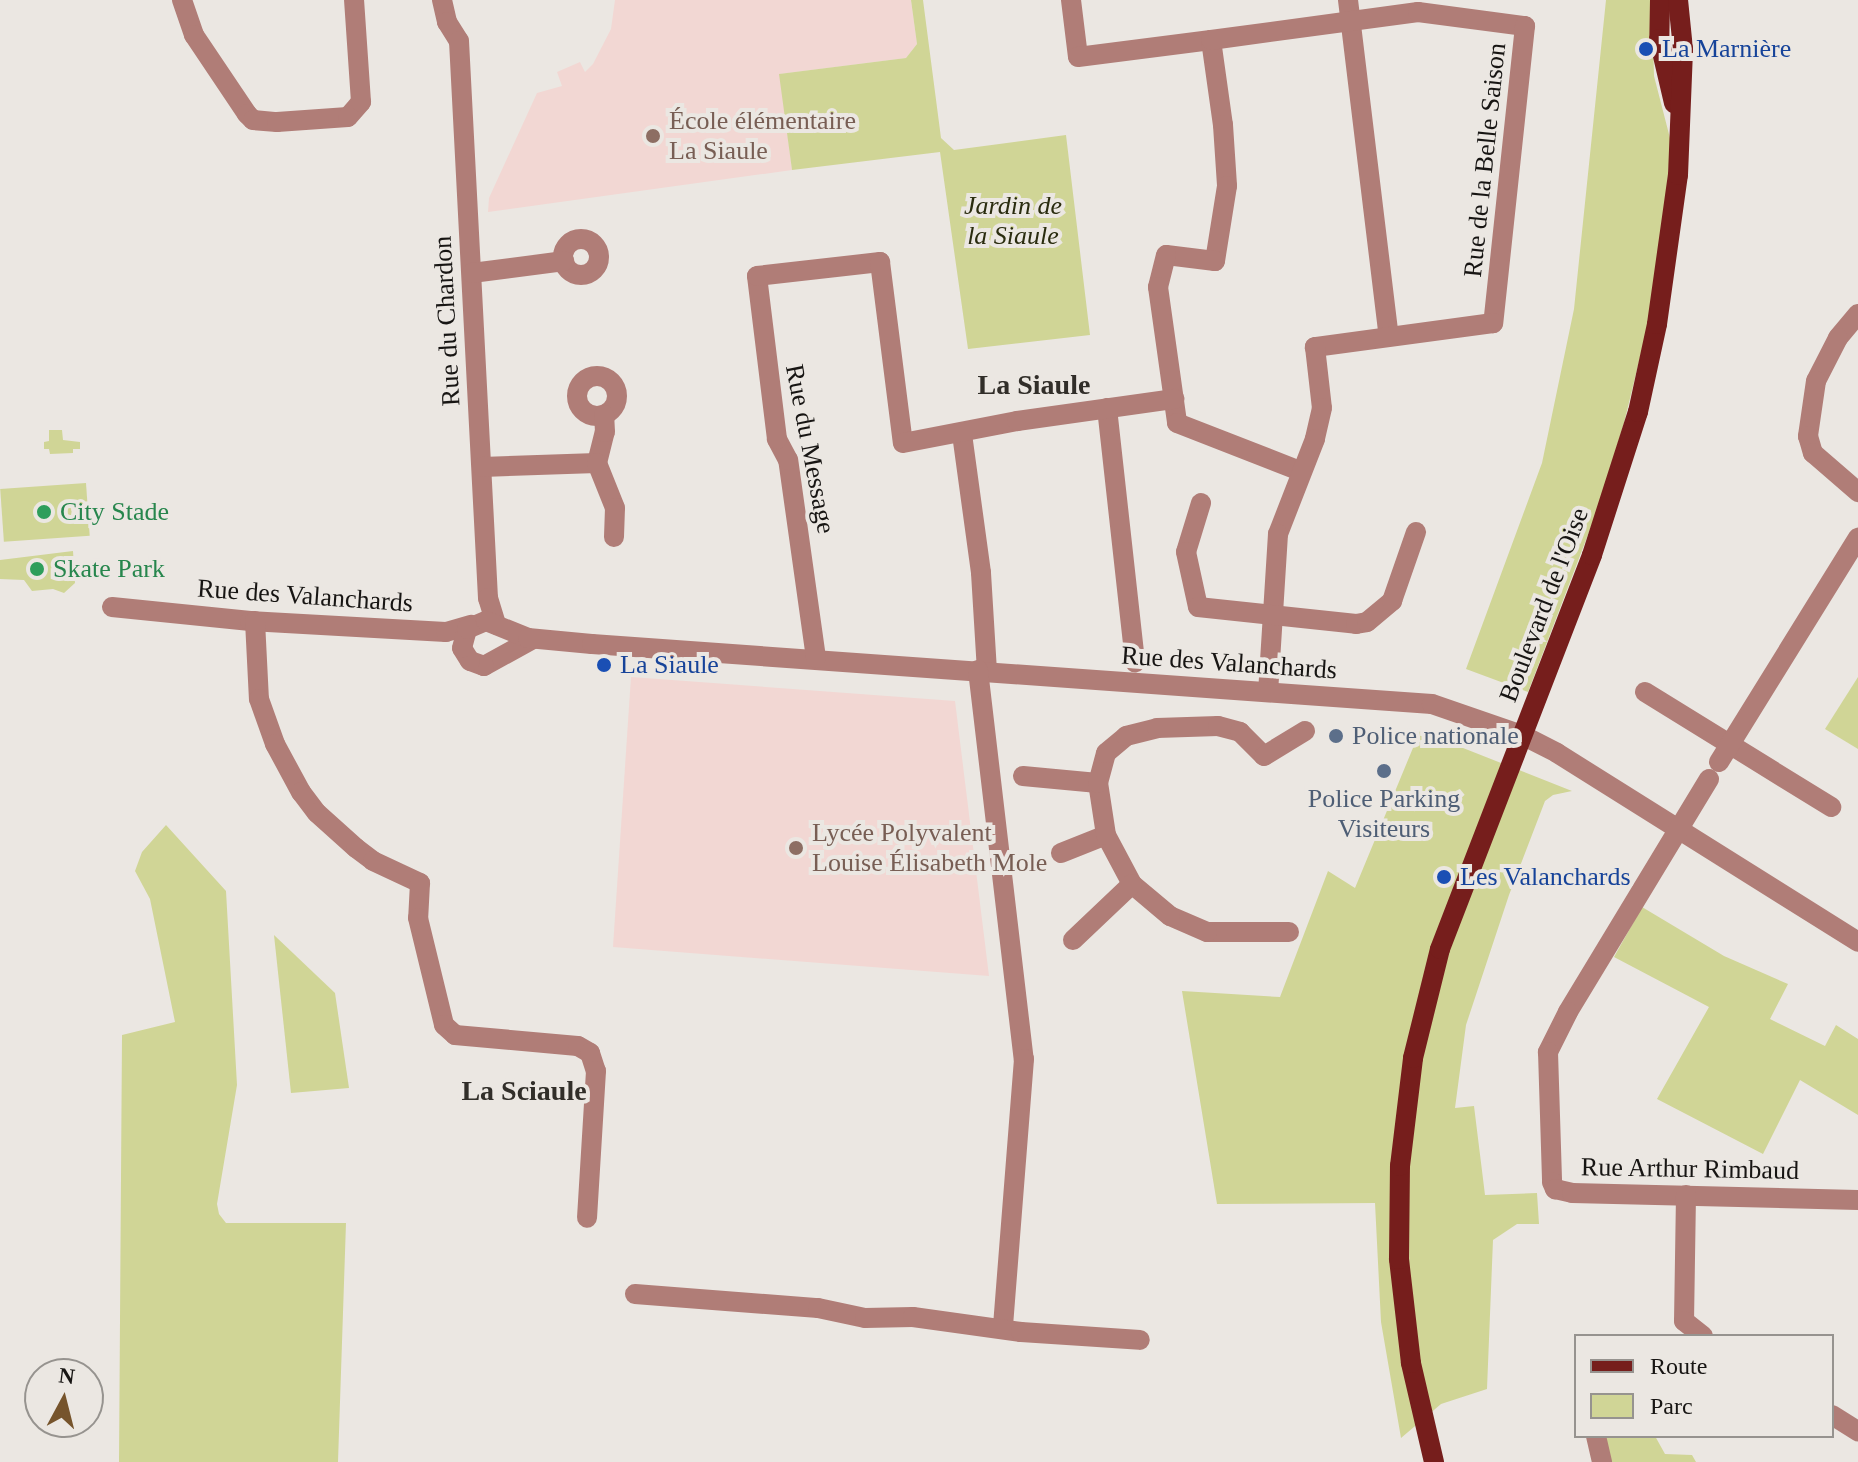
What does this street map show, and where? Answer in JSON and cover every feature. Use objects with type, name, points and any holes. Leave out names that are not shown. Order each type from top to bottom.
[{"type":"main road","name":"Boulevard de l'Oise","points":[[1660,0],[1659,39],[1680,134]]},
{"type":"main road","name":"Boulevard de l'Oise","points":[[1434,1462],[1417,1394],[1404,1316],[1398,1197],[1404,1117],[1420,1020],[1440,949],[1607,514],[1638,412],[1671,243],[1683,49],[1678,0]]},
{"type":"street","points":[[182,0],[194,35],[247,114],[253,120],[277,122],[348,117],[361,102],[354,0]]},
{"type":"street","name":"Rue du Chardon","points":[[442,0],[447,22],[459,41],[482,467],[488,598],[486,625],[506,642],[502,656]]},
{"type":"street","name":"Rue de la Belle Saison","points":[[1071,0],[1078,57],[1211,40],[1349,10],[1418,12],[1525,26],[1493,323],[1315,347],[1322,408],[1315,439],[1278,534],[1268,692]]},
{"type":"street","points":[[1349,10],[1389,337]]},
{"type":"street","points":[[1211,40],[1223,125],[1227,186],[1215,261],[1166,255],[1158,287],[1177,423],[1300,471]]},
{"type":"street","points":[[472,273],[564,261]]},
{"type":"street","name":"Rue du Message","points":[[816,658],[788,460],[777,439],[757,276],[880,262],[903,443],[962,434]]},
{"type":"street","points":[[1858,314],[1838,338],[1816,381],[1808,436],[1813,453],[1858,492]]},
{"type":"street","points":[[1003,1326],[1024,1059],[983,670],[981,573],[962,434],[1017,421],[1174,399]]},
{"type":"street","points":[[1107,408],[1135,662]]},
{"type":"street","points":[[604,415],[605,432],[597,463],[615,508],[614,537]]},
{"type":"street","points":[[482,467],[597,463]]},
{"type":"street","points":[[1201,503],[1186,552],[1198,607],[1367,622],[1392,601],[1416,532]]},
{"type":"street","name":"Rue Arthur Rimbaud","points":[[1858,538],[1688,810],[1568,1012],[1552,1042],[1547,1061],[1550,1175],[1555,1189],[1572,1193],[1858,1200]]},
{"type":"street","name":"Rue des Valanchards","points":[[112,607],[454,638],[486,625],[533,639],[1432,704],[1522,735],[1858,942]]},
{"type":"street","points":[[255,621],[259,699],[275,744],[301,792],[317,813],[364,855],[420,883],[418,918],[444,1025],[455,1035],[578,1046],[590,1053],[596,1071],[587,1218]]},
{"type":"street","points":[[454,638],[466,657],[479,666],[490,665],[533,639]]},
{"type":"street","points":[[1645,692],[1719,762],[1831,807]]},
{"type":"street","points":[[1289,932],[1207,932],[1170,916],[1132,884],[1106,835],[1098,783],[1106,753],[1126,736],[1157,728],[1218,726],[1240,732],[1264,756],[1305,731]]},
{"type":"street","points":[[1023,776],[1098,783]]},
{"type":"street","points":[[1061,853],[1106,835]]},
{"type":"street","points":[[1073,940],[1132,884]]},
{"type":"street","points":[[1686,1195],[1684,1314],[1687,1333]]},
{"type":"street","points":[[635,1294],[818,1308],[865,1318],[913,1317],[1003,1326],[1021,1332],[1140,1340]]},
{"type":"street","points":[[1834,1416],[1858,1431]]},
{"type":"street","points":[[1596,1438],[1602,1462]]},
{"type":"shaded area","name":"École élémentaire La Siaule","points":[[615,0],[911,0],[917,44],[906,58],[780,74],[792,170],[488,212],[489,198],[537,93],[562,86],[557,72],[580,62],[585,72],[593,64],[611,29]]},
{"type":"shaded area","name":"Lycée Polyvalent Louise Élisabeth Mole","points":[[631,677],[955,701],[989,976],[613,947]]},
{"type":"green space","name":"Jardin de la Siaule","points":[[911,0],[923,0],[941,138],[954,150],[1066,135],[1090,335],[968,349],[940,152],[792,170],[779,74],[906,58],[917,44]]},
{"type":"green space","points":[[1606,0],[1652,0],[1654,76],[1671,142],[1663,232],[1650,316],[1624,423],[1597,511],[1528,692],[1466,669],[1542,463],[1574,309]]},
{"type":"green space","points":[[49,430],[62,430],[63,440],[80,442],[80,449],[73,449],[73,453],[50,454],[49,449],[44,449],[44,442],[49,441]]},
{"type":"green space","name":"City Stade","points":[[86,483],[90,536],[4,542],[0,489]]},
{"type":"green space","name":"Skate Park","points":[[73,551],[75,583],[64,593],[53,589],[32,591],[24,580],[0,579],[0,560]]},
{"type":"green space","points":[[1858,677],[1858,749],[1825,729]]},
{"type":"green space","points":[[1420,731],[1572,791],[1553,795],[1545,801],[1509,895],[1466,1025],[1455,1108],[1474,1106],[1485,1195],[1537,1193],[1539,1224],[1517,1224],[1493,1240],[1487,1389],[1441,1404],[1401,1438],[1381,1322],[1375,1203],[1217,1204],[1182,991],[1280,997],[1328,871],[1355,888]]},
{"type":"green space","points":[[166,825],[226,891],[237,1085],[217,1204],[219,1214],[226,1223],[346,1223],[338,1462],[119,1462],[122,1035],[175,1022],[150,899],[135,871],[142,852]]},
{"type":"green space","points":[[1642,907],[1724,956],[1788,984],[1770,1019],[1825,1046],[1836,1025],[1858,1039],[1858,1115],[1800,1080],[1763,1154],[1657,1099],[1709,1007],[1614,957]]},
{"type":"green space","points":[[274,935],[335,993],[349,1088],[291,1093]]},
{"type":"green space","points":[[1602,1438],[1656,1438],[1665,1454],[1692,1455],[1696,1462],[1608,1462]]},
{"type":"place","name":"La Marnière","points":[[1646,49]]},
{"type":"place","name":"École élémentaire La Siaule","points":[[653,136]]},
{"type":"place","name":"City Stade","points":[[44,512]]},
{"type":"place","name":"Skate Park","points":[[37,569]]},
{"type":"place","name":"La Siaule","points":[[604,665]]},
{"type":"place","name":"Police nationale","points":[[1336,736]]},
{"type":"place","name":"Police Parking Visiteurs","points":[[1384,771]]},
{"type":"place","name":"Lycée Polyvalent Louise Élisabeth Mole","points":[[796,848]]},
{"type":"place","name":"Les Valanchards","points":[[1444,877]]},
{"type":"district","name":"La Siaule","points":[[1034,385]]},
{"type":"district","name":"La Sciaule","points":[[524,1091]]}]
